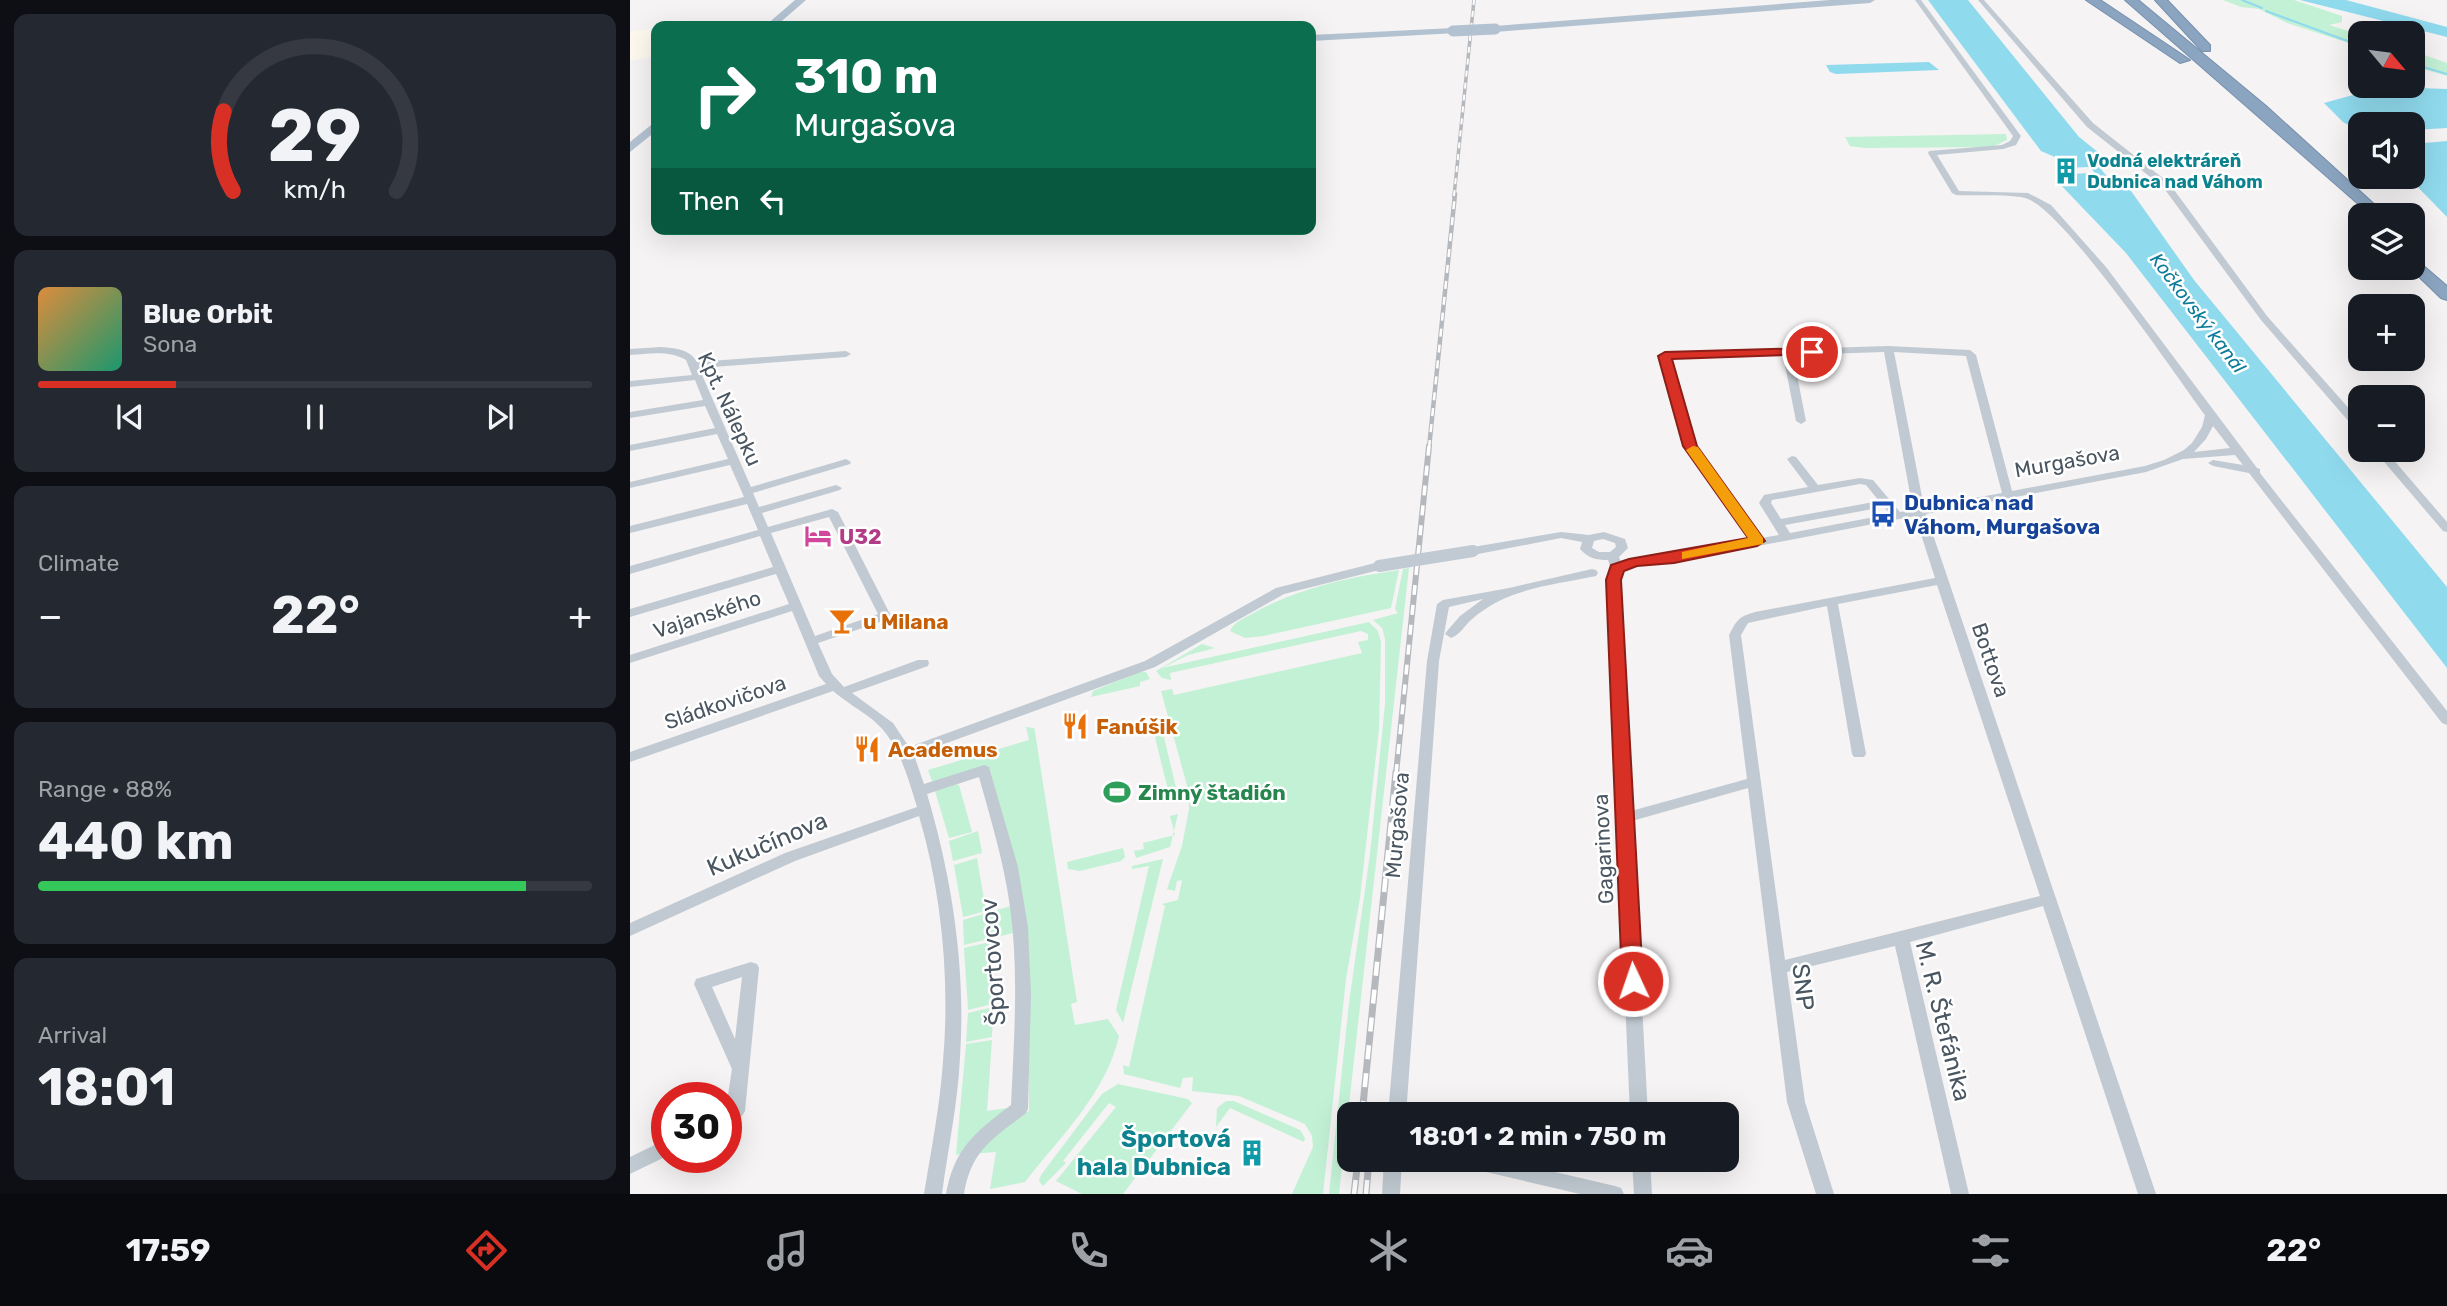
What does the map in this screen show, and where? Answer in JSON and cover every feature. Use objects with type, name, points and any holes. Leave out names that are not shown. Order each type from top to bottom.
[{"type":"highway","points":[[2092,0],[2215,80]]},
{"type":"highway","points":[[2119,0],[2215,80],[2352,203]]},
{"type":"highway","points":[[2130,0],[2261,109],[2366,203]]},
{"type":"highway","points":[[2161,0],[2258,101],[2261,109]]},
{"type":"highway","points":[[2425,259],[2447,280]]},
{"type":"highway","points":[[2425,274],[2447,295]]},
{"type":"main road","points":[[777,21],[801,0]]},
{"type":"main road","points":[[1316,38],[1453,32],[1870,0]]},
{"type":"main road","points":[[630,148],[651,129]]},
{"type":"street","points":[[1918,0],[2017,136],[2013,143],[2003,148],[1932,153],[1951,189],[1964,196],[2036,198],[2066,227],[2111,280],[2210,415],[2447,720]]},
{"type":"street","points":[[1981,0],[2090,125],[2166,185],[2264,318],[2348,414]]},
{"type":"street","points":[[1757,541],[1690,446],[1665,356],[1888,349],[1961,351],[1971,355],[2008,495]]},
{"type":"street","name":"Bottova","points":[[1888,349],[1919,511],[2147,1194]]},
{"type":"street","name":"Kpt. Nálepku","points":[[630,352],[682,352],[693,365],[812,641]]},
{"type":"street","points":[[1787,352],[1801,421]]},
{"type":"street","points":[[693,365],[846,354]]},
{"type":"street","points":[[630,384],[698,377]]},
{"type":"street","points":[[630,415],[708,402]]},
{"type":"street","points":[[2183,456],[2202,437],[2210,415]]},
{"type":"street","points":[[630,448],[721,430]]},
{"type":"street","points":[[2183,456],[2238,450]]},
{"type":"street","name":"Murgašova","points":[[1613,554],[1634,562],[1674,558],[2136,472],[2183,456]]},
{"type":"street","points":[[1792,459],[1815,488]]},
{"type":"street","points":[[630,485],[735,461]]},
{"type":"street","name":"Kpt. Nálepku","points":[[750,495],[846,462]]},
{"type":"street","points":[[2389,462],[2447,529]]},
{"type":"street","points":[[2213,463],[2256,471]]},
{"type":"street","points":[[1786,536],[1765,503],[1768,497],[1860,481],[1870,482],[1898,515]]},
{"type":"street","points":[[757,511],[836,488]]},
{"type":"street","points":[[630,530],[750,495]]},
{"type":"street","points":[[1779,523],[1886,503]]},
{"type":"street","points":[[630,570],[832,512],[885,616],[812,641]]},
{"type":"street","points":[[906,754],[1150,664],[1280,591],[1379,566],[1544,538],[1587,542],[1609,535],[1621,541],[1613,554],[1592,554],[1587,542]]},
{"type":"street","name":"Murgašova","points":[[1613,554],[1674,558]]},
{"type":"street","name":"Gagarinova","points":[[1613,554],[1638,1102]]},
{"type":"street","name":"Murgašova","points":[[1615,575],[1634,562]]},
{"type":"street","points":[[630,613],[780,569]]},
{"type":"street","name":"Murgašova","points":[[1398,1102],[1433,661],[1443,604],[1592,573]]},
{"type":"street","name":"SNP","points":[[1825,1194],[1796,1102],[1735,635],[1743,620],[1942,580]]},
{"type":"street","name":"Murgašova","points":[[1451,634],[1480,604],[1506,591]]},
{"type":"street","points":[[1832,602],[1858,754]]},
{"type":"street","name":"Vajanského","points":[[630,659],[796,606]]},
{"type":"street","name":"Športovcov","points":[[812,641],[827,676],[895,732],[920,791],[944,880],[952,956],[953,1042],[933,1194]]},
{"type":"street","name":"Sládkovičova","points":[[630,757],[923,663]]},
{"type":"street","name":"Športovcov","points":[[920,791],[984,770],[1004,841],[1020,926],[1024,1031],[1019,1109],[973,1145],[960,1166],[955,1194]]},
{"type":"street","points":[[1624,818],[1753,782]]},
{"type":"street","name":"Kukučínova","points":[[630,930],[790,857],[925,808]]},
{"type":"street","points":[[1901,938],[2049,899]]},
{"type":"street","name":"M. R. Štefánika","points":[[1778,968],[1901,938],[1960,1194]]},
{"type":"street","points":[[739,1082],[751,968],[702,984],[740,1068]]},
{"type":"street","points":[[630,1166],[651,1155]]},
{"type":"street","points":[[1391,1194],[1393,1172]]},
{"type":"street","points":[[1521,1172],[1615,1194]]},
{"type":"street","points":[[1642,1172],[1643,1194]]},
{"type":"shaded area","points":[[651,29],[651,57],[630,61],[630,31]]},
{"type":"green space","points":[[2223,0],[2294,0],[2342,16],[2342,22],[2329,25],[2348,31],[2348,43],[2287,23],[2259,9],[2241,7]]},
{"type":"green space","points":[[2426,56],[2447,63],[2447,76],[2426,70]]},
{"type":"green space","points":[[2006,134],[2007,140],[1992,147],[1865,148],[1850,146],[1845,137]]},
{"type":"green space","points":[[1409,568],[1349,1102],[1339,1102],[1349,1003],[1370,854],[1385,704],[1385,639],[1382,628],[1373,620],[1398,613],[1395,609],[1403,569]]},
{"type":"green space","points":[[1399,570],[1391,608],[1263,636],[1245,638],[1230,631],[1244,618],[1304,591]]},
{"type":"green space","points":[[1369,622],[1378,631],[1381,642],[1379,729],[1360,898],[1346,979],[1323,1194],[1292,1194],[1313,1147],[1312,1136],[1305,1124],[1239,1096],[1192,1091],[1193,1077],[1183,1078],[1180,1088],[1124,1074],[1123,1065],[1129,1067],[1165,906],[1162,904],[1178,900],[1182,880],[1177,881],[1175,891],[1167,889],[1182,846],[1189,809],[1188,789],[1161,691],[1172,689],[1174,695],[1362,653],[1358,642],[1368,640],[1368,634],[1361,631],[1170,673],[1171,680],[1162,678],[1156,671],[1202,644],[1215,648],[1188,655],[1162,668]]},
{"type":"green space","points":[[1139,672],[1146,672],[1150,679],[1140,682],[1140,686],[1091,697],[1093,691]]},
{"type":"green space","points":[[1026,727],[1034,728],[1035,732],[1077,1002],[1071,1004],[1075,1025],[1108,1019],[1119,1036],[1113,1057],[1093,1095],[1025,1182],[990,1189],[996,1152],[969,1154],[1020,1113],[1029,1111],[1029,964],[1014,855],[990,771],[933,784],[928,770],[1029,740]]},
{"type":"green space","points":[[1153,729],[1163,733],[1178,796],[1170,798]]},
{"type":"green space","points":[[959,785],[972,832],[949,838],[935,791]]},
{"type":"green space","points":[[1178,814],[1174,831],[1170,816]]},
{"type":"green space","points":[[978,831],[982,853],[953,861],[949,841]]},
{"type":"green space","points":[[1173,836],[1170,847],[1136,858],[1134,851],[1144,849],[1143,843]]},
{"type":"green space","points":[[1123,848],[1125,857],[1121,861],[1080,871],[1068,869],[1067,862]]},
{"type":"green space","points":[[977,858],[986,911],[963,917],[954,865]]},
{"type":"green space","points":[[1163,859],[1123,1023],[1116,1010],[1149,866],[1132,869],[1132,866]]},
{"type":"green space","points":[[1011,906],[1013,933],[964,945],[963,920]]},
{"type":"green space","points":[[990,942],[992,1004],[968,1010],[964,948]]},
{"type":"green space","points":[[993,1007],[992,1037],[966,1042],[968,1013]]},
{"type":"green space","points":[[992,1040],[987,1111],[1014,1107],[962,1154],[956,1155],[966,1044]]},
{"type":"green space","points":[[1118,1084],[1188,1099],[1192,1103],[1123,1194],[1082,1194],[1056,1181],[1116,1107],[1109,1103],[1063,1161],[1066,1163],[1043,1186],[1039,1181],[1041,1175],[1102,1094]]},
{"type":"green space","points":[[1226,1101],[1234,1101],[1300,1130],[1305,1138],[1304,1142],[1230,1108],[1216,1127],[1217,1108]]},
{"type":"green space","points":[[1337,1118],[1337,1172],[1341,1172],[1339,1194],[1329,1194]]},
{"type":"water","points":[[1928,0],[1968,0],[2079,137],[2098,152],[2094,158],[2098,163],[2089,164],[2089,167],[2064,168],[2055,157],[2041,151]]},
{"type":"water","points":[[2300,0],[2346,0],[2425,21],[2383,21]]},
{"type":"water","points":[[2426,21],[2447,27],[2447,37],[2426,32]]},
{"type":"water","points":[[1929,62],[1939,70],[1836,74],[1830,72],[1826,65]]},
{"type":"water","points":[[2426,88],[2447,89],[2447,128],[2425,129],[2425,112],[2348,112],[2348,125],[2324,103],[2348,96],[2426,98]]},
{"type":"water","points":[[2447,141],[2447,217],[2420,189],[2425,189],[2425,143]]},
{"type":"water","name":"Kočkovský kanál","points":[[2094,173],[2100,182],[2106,182],[2104,179],[2124,181],[2194,280],[2447,587],[2447,668],[2126,253],[2055,179],[2069,179],[2066,174]]},
{"type":"waterway","points":[[2242,0],[2262,8]]},
{"type":"waterway","points":[[2266,11],[2348,41]]},
{"type":"waterway","points":[[2426,68],[2447,74]]},
{"type":"waterway","name":"Kočkovský kanál","points":[[2083,153],[2116,193]]},
{"type":"railway","points":[[1454,196],[1474,0]]},
{"type":"railway","points":[[1429,448],[1455,194]]},
{"type":"railway","points":[[1396,774],[1429,446]]},
{"type":"railway","points":[[1363,1102],[1396,772]]},
{"type":"railway","points":[[1354,1194],[1357,1172]]},
{"type":"railway","points":[[1366,1194],[1368,1172]]},
{"type":"slow traffic","points":[[1687,555],[1757,541],[1693,450]]},
{"type":"place","name":"Vodná elektráreň Dubnica nad Váhom","points":[[2066,171]]},
{"type":"place","name":"Dubnica nad Váhom, Murgašova","points":[[1883,514]]},
{"type":"place","name":"U32","points":[[818,536]]},
{"type":"place","name":"u Milana","points":[[842,621]]},
{"type":"place","name":"Fanúšik","points":[[1075,726]]},
{"type":"place","name":"Academus","points":[[867,749]]},
{"type":"place","name":"Zimný štadión","points":[[1117,792]]},
{"type":"place","name":"Športová hala Dubnica","points":[[1252,1153]]},
{"type":"route","points":[[1633,981],[1615,612],[1614,580],[1617,569],[1634,562],[1674,558],[1757,541],[1690,446],[1665,356],[1812,352]]}]
